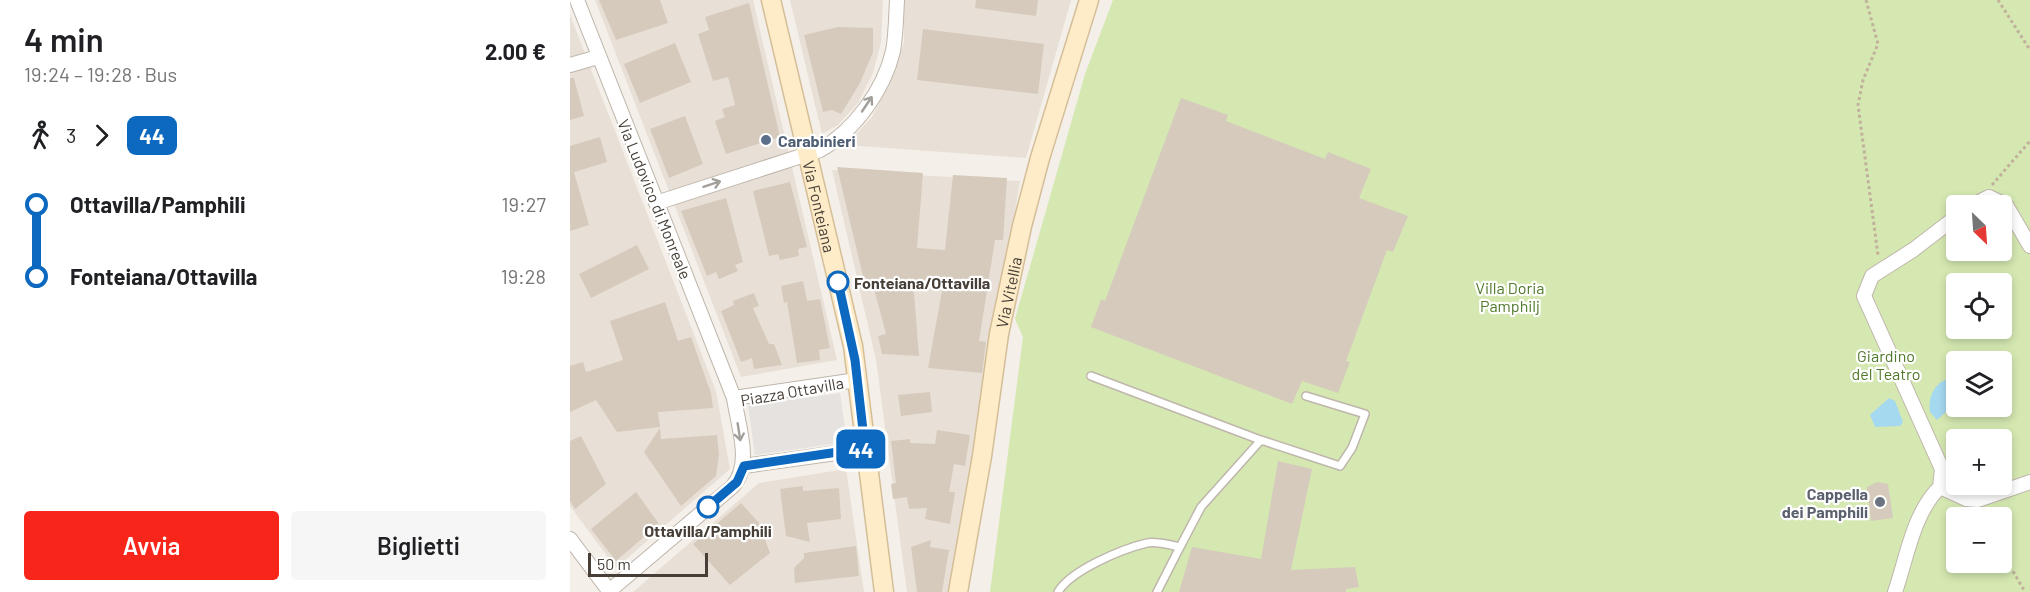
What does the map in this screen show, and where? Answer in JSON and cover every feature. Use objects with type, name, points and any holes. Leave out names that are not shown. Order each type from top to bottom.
[{"type":"street","name":"Via Ludovico di Monreale","points":[[577,0],[734,398]]},
{"type":"street","name":"Via Fonteiana","points":[[771,0],[853,346],[884,592]]},
{"type":"street","points":[[656,203],[820,150],[838,139],[860,114],[878,88],[892,52],[897,0]]},
{"type":"street","name":"Via Vitellia","points":[[958,592],[981,466],[999,334],[1022,226],[1040,158],[1089,0]]},
{"type":"street","points":[[570,65],[598,57]]},
{"type":"street","points":[[2012,215],[2030,246]]},
{"type":"street","points":[[1895,592],[1920,516],[1930,496],[1940,487],[1942,469],[1864,296],[1872,276],[1880,269],[1919,246],[1946,225]]},
{"type":"street","name":"Piazza Ottavilla","points":[[744,466],[734,398],[857,380]]},
{"type":"street","points":[[570,539],[609,592],[732,487],[744,466],[865,448]]},
{"type":"street","points":[[1940,487],[1966,499],[1978,500],[2030,482]]},
{"type":"lane","points":[[1091,376],[1266,442]]},
{"type":"lane","points":[[1157,592],[1201,507],[1260,440],[1340,466],[1352,448],[1365,414],[1306,396]]},
{"type":"lane","points":[[1058,592],[1064,582],[1088,567],[1149,542],[1180,547]]},
{"type":"path","points":[[1866,0],[1878,44],[1863,80],[1858,105],[1880,269]]},
{"type":"path","points":[[1998,0],[2030,50]]},
{"type":"path","points":[[1981,195],[2030,141]]},
{"type":"path","points":[[2012,571],[2025,592]]},
{"type":"shaded area","points":[[595,0],[753,0],[837,360],[741,377]]},
{"type":"shaded area","points":[[790,0],[883,0],[881,43],[873,73],[858,103],[838,125],[822,134]]},
{"type":"shaded area","points":[[904,0],[1071,0],[1026,158],[846,145],[872,117],[891,78],[904,42]]},
{"type":"shaded area","points":[[570,15],[716,391],[730,469],[616,568],[570,506]]},
{"type":"shaded area","points":[[832,170],[1020,181],[950,592],[907,592],[876,360]]},
{"type":"shaded area","points":[[840,393],[847,442],[755,455],[748,406]]},
{"type":"shaded area","points":[[846,469],[864,592],[633,592],[759,483]]},
{"type":"green space","name":"Villa Doria Pamphilj","points":[[1113,0],[2030,0],[2030,592],[990,592],[1023,337],[1015,319],[1085,74]]},
{"type":"water","points":[[1946,380],[1946,412],[1937,420],[1930,412],[1930,401],[1933,391],[1939,383]]},
{"type":"water","points":[[1889,398],[1895,401],[1903,422],[1900,426],[1875,427],[1870,415]]},
{"type":"building","points":[[599,0],[660,0],[668,23],[616,40]]},
{"type":"building","points":[[976,0],[1038,0],[1036,16],[975,8]]},
{"type":"building","points":[[749,3],[780,137],[726,154],[715,121],[725,117],[722,109],[735,105],[728,77],[713,81],[698,34],[709,30],[705,17]]},
{"type":"building","points":[[838,27],[873,28],[873,52],[860,83],[841,114],[832,110],[823,112],[804,35]]},
{"type":"building","points":[[923,29],[1044,44],[1038,94],[917,80]]},
{"type":"building","points":[[675,43],[691,82],[640,103],[624,64]]},
{"type":"building","points":[[570,78],[574,78],[584,116],[570,120]]},
{"type":"building","points":[[1181,98],[1228,115],[1226,121],[1325,159],[1328,152],[1371,169],[1359,198],[1408,216],[1393,252],[1387,250],[1346,361],[1350,362],[1338,393],[1302,381],[1292,404],[1091,327],[1101,299],[1105,301]]},
{"type":"building","points":[[685,116],[703,164],[669,178],[650,129]]},
{"type":"building","points":[[600,137],[607,162],[574,172],[589,225],[570,231],[570,146]]},
{"type":"building","points":[[837,167],[923,173],[917,248],[945,250],[953,175],[1007,178],[1003,240],[995,240],[979,341],[986,342],[982,373],[928,368],[944,280],[913,281],[919,356],[882,354],[878,336],[886,334],[874,289],[866,289]]},
{"type":"building","points":[[790,182],[807,247],[798,249],[799,256],[780,260],[778,254],[769,256],[753,191]]},
{"type":"building","points":[[726,198],[743,262],[735,265],[738,271],[719,279],[716,272],[707,276],[681,211]]},
{"type":"building","points":[[637,245],[649,269],[591,298],[579,274]]},
{"type":"building","points":[[803,281],[807,301],[820,299],[830,348],[819,350],[820,360],[797,363],[787,302],[784,303],[781,286]]},
{"type":"building","points":[[754,293],[759,306],[753,308],[769,344],[774,344],[782,365],[754,369],[752,358],[741,362],[721,311],[734,305],[733,301]]},
{"type":"building","points":[[665,302],[678,341],[691,337],[711,393],[713,408],[658,412],[660,427],[617,432],[596,400],[570,412],[570,366],[583,362],[586,372],[623,360],[610,321]]},
{"type":"building","points":[[930,392],[932,412],[901,416],[898,395]]},
{"type":"building","points":[[660,428],[661,439],[717,435],[719,455],[716,476],[681,506],[644,452]]},
{"type":"building","points":[[937,430],[970,435],[965,466],[954,464],[949,492],[955,492],[950,524],[925,519],[927,508],[909,509],[907,497],[893,499],[891,484],[896,483],[891,441],[910,439],[910,443],[935,444]]},
{"type":"building","points":[[581,436],[606,484],[575,509],[570,501],[570,441]]},
{"type":"building","points":[[1278,461],[1312,469],[1291,570],[1355,567],[1359,587],[1346,589],[1346,592],[1179,592],[1192,547],[1261,559]]},
{"type":"building","name":"Cappella dei Pamphili","points":[[1877,482],[1888,484],[1893,518],[1871,521],[1867,487]]},
{"type":"building","points":[[803,486],[803,491],[839,488],[841,519],[807,523],[810,542],[786,536],[780,489]]},
{"type":"building","points":[[636,492],[659,524],[616,561],[591,529]]},
{"type":"building","points":[[741,503],[759,523],[770,553],[730,585],[693,544]]},
{"type":"building","points":[[931,540],[930,547],[949,550],[942,592],[917,592],[911,547]]},
{"type":"building","points":[[856,546],[859,576],[795,583],[794,568],[804,558],[804,553]]},
{"type":"bus line","name":"44","points":[[708,507],[737,482],[744,466],[865,448],[853,346],[838,282]]},
{"type":"place","name":"Carabinieri","points":[[766,140]]},
{"type":"place","name":"Fonteiana/Ottavilla","points":[[838,282]]},
{"type":"place","name":"Cappella dei Pamphili","points":[[1880,502]]},
{"type":"place","name":"Ottavilla/Pamphili","points":[[708,507]]},
{"type":"park label","name":"Giardino del Teatro","points":[[1886,364]]}]
